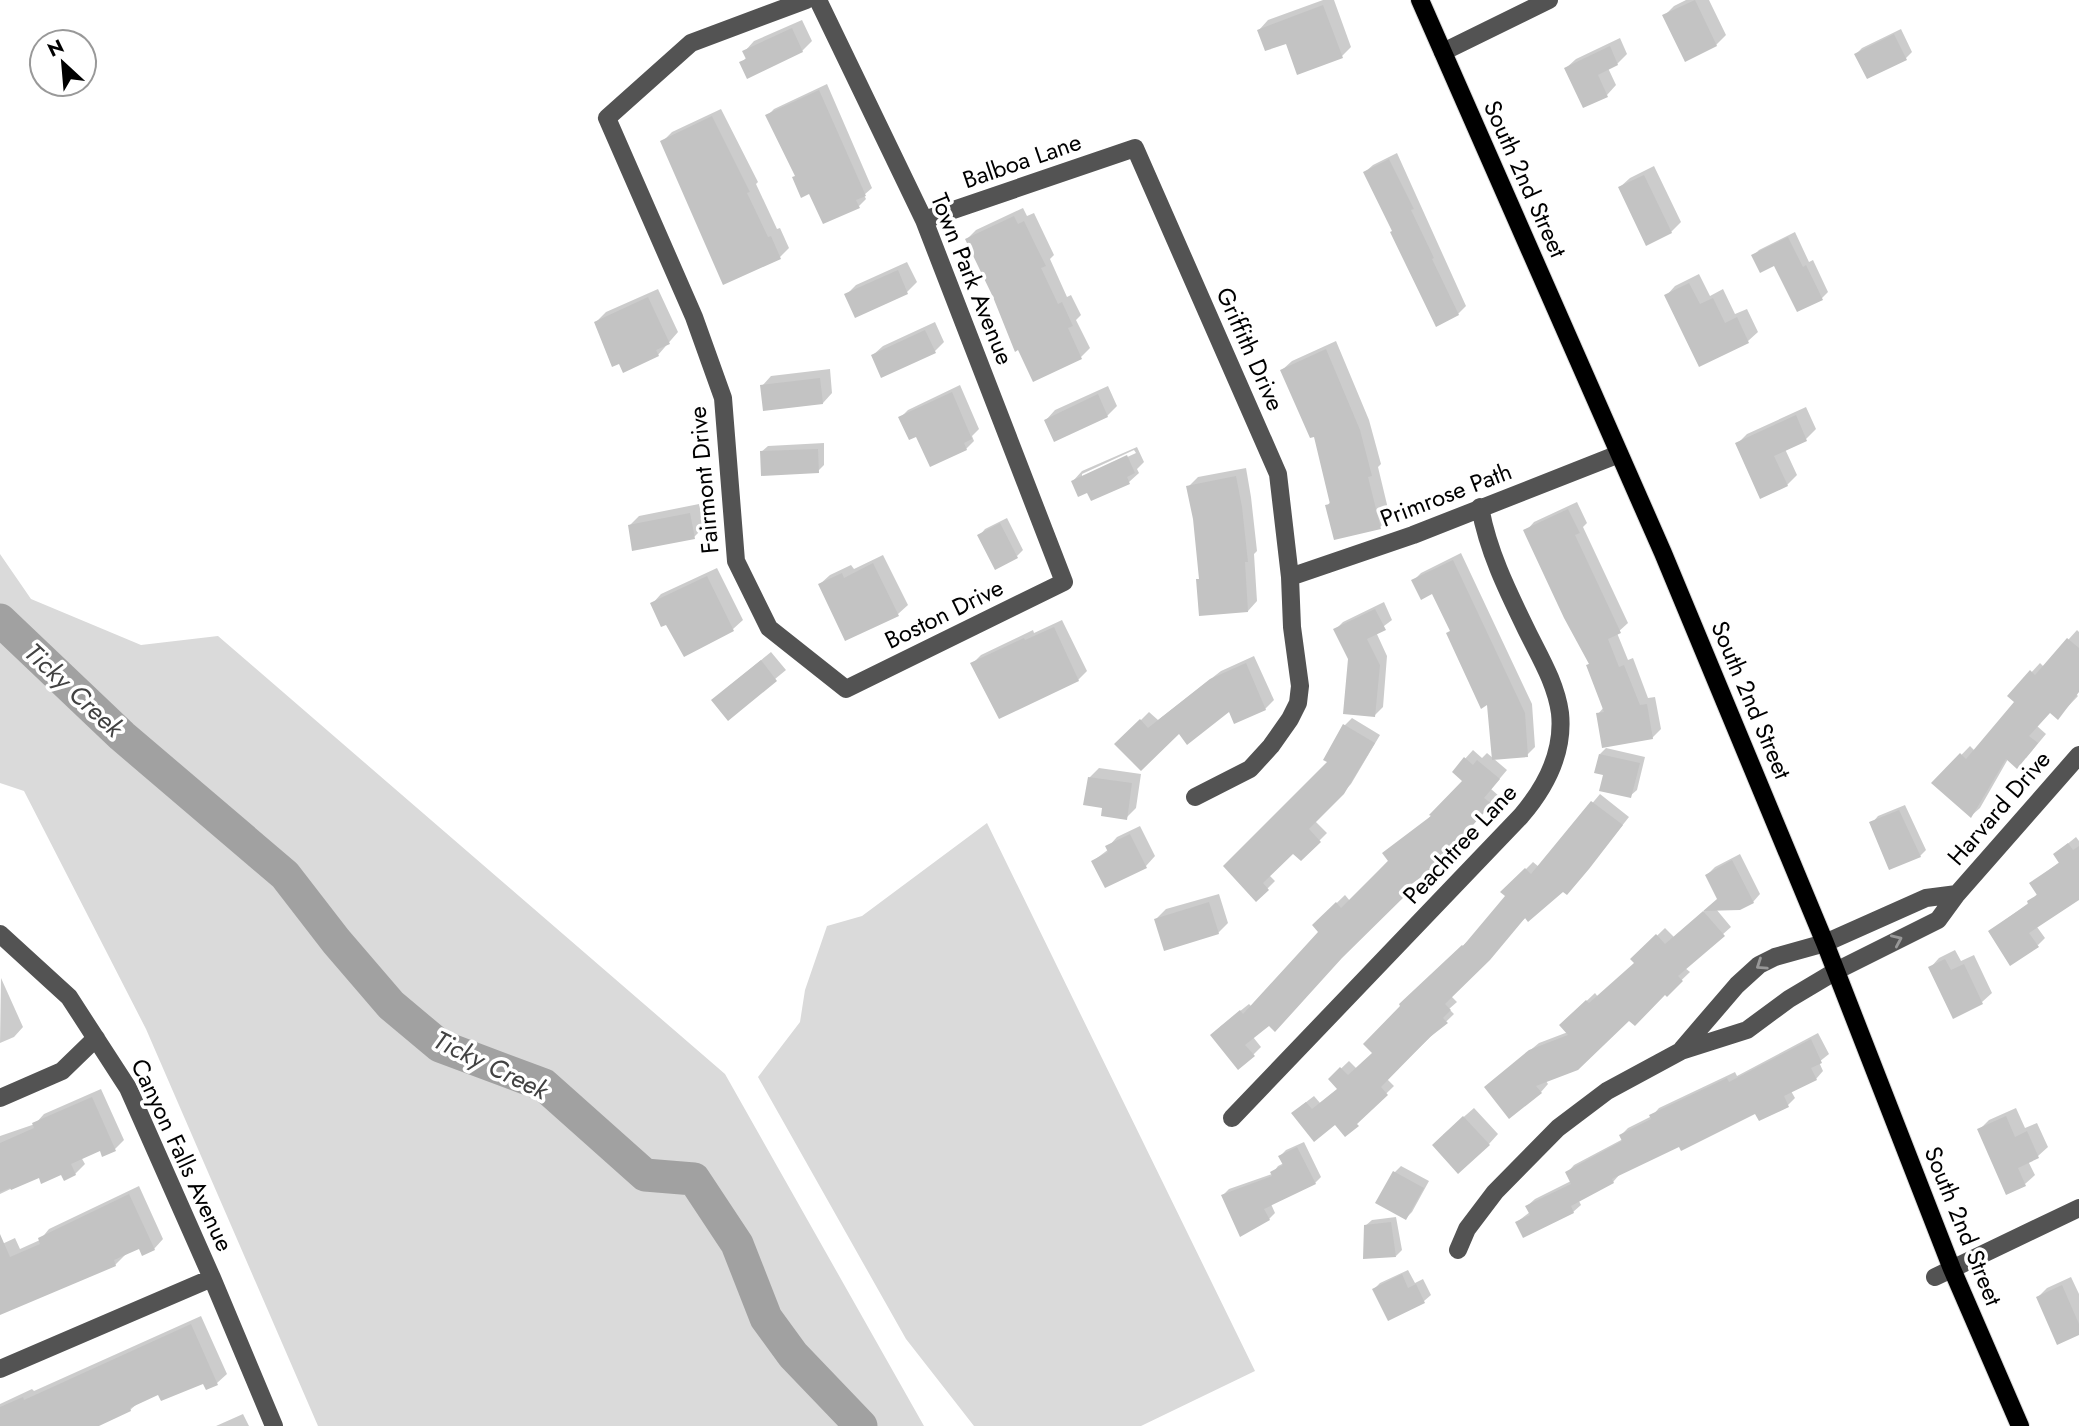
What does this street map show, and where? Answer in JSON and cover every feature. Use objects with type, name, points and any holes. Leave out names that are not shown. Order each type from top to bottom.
[{"type":"main road","name":"South 2nd Street","points":[[1419,0],[1619,454],[1825,943],[1952,1269],[2020,1426]]},
{"type":"street","name":"Fairmont Drive","points":[[806,0],[691,43],[607,118],[694,317],[723,398],[736,561],[769,628],[846,689]]},
{"type":"street","name":"Town Park Avenue","points":[[818,0],[924,220],[1064,582]]},
{"type":"street","points":[[1443,52],[1549,0]]},
{"type":"street","name":"Balboa Lane","points":[[924,220],[1135,148]]},
{"type":"street","name":"Griffith Drive","points":[[1135,148],[1278,474],[1290,577],[1292,627],[1300,686],[1298,703],[1271,746],[1250,769],[1195,797]]},
{"type":"street","name":"Primrose Path","points":[[1290,577],[1413,535],[1619,454]]},
{"type":"street","name":"Peachtree Lane","points":[[1232,1118],[1521,816],[1540,794],[1549,776],[1559,736],[1560,715],[1556,695],[1485,537],[1480,507]]},
{"type":"street","name":"Boston Drive","points":[[846,689],[1064,582]]},
{"type":"street","name":"Harvard Drive","points":[[1681,1051],[1747,1030],[1789,999],[1836,971],[1938,920],[1956,894],[2079,755]]},
{"type":"street","name":"Harvard Drive","points":[[1681,1051],[1737,985],[1759,965],[1775,957],[1825,943],[1926,898],[1956,894]]},
{"type":"street","name":"Canyon Falls Avenue","points":[[0,934],[69,997],[128,1088],[274,1426]]},
{"type":"street","points":[[0,1098],[62,1071],[96,1038]]},
{"type":"street","points":[[1458,1250],[1467,1229],[1495,1192],[1558,1128],[1607,1091],[1681,1051]]},
{"type":"street","points":[[1935,1277],[2079,1208]]},
{"type":"street","points":[[0,1369],[212,1278]]},
{"type":"shaded area","points":[[0,554],[31,599],[141,645],[218,636],[725,1074],[924,1426],[318,1426],[146,1029],[24,791],[0,783]]},
{"type":"shaded area","points":[[987,823],[1255,1371],[1141,1426],[974,1426],[906,1339],[758,1077],[800,1022],[805,990],[827,926],[862,916]]},
{"type":"building","points":[[1695,0],[1717,46],[1685,62],[1662,15]]},
{"type":"building","points":[[1323,5],[1343,58],[1297,75],[1286,44],[1265,51],[1257,30]]},
{"type":"building","points":[[792,28],[803,52],[747,79],[739,62],[746,59],[742,51]]},
{"type":"building","points":[[1894,34],[1907,60],[1867,79],[1854,54]]},
{"type":"building","points":[[1610,46],[1618,65],[1598,75],[1608,97],[1583,108],[1564,68]]},
{"type":"building","points":[[819,90],[866,196],[856,200],[860,208],[823,224],[809,194],[801,198],[792,177],[795,176],[765,115]]},
{"type":"building","points":[[712,116],[750,192],[747,193],[768,237],[771,236],[781,259],[723,285],[660,141]]},
{"type":"building","points":[[1389,159],[1414,209],[1411,210],[1459,315],[1436,327],[1363,172]]},
{"type":"building","points":[[1644,175],[1672,233],[1646,246],[1618,187]]},
{"type":"building","points":[[1014,216],[1018,224],[1024,221],[1046,266],[1041,268],[1058,304],[1062,302],[1073,326],[1068,328],[1082,359],[1033,382],[1018,350],[1015,352],[993,297],[965,239]]},
{"type":"building","points":[[1788,237],[1803,267],[1806,265],[1823,300],[1797,312],[1774,266],[1760,273],[1751,255]]},
{"type":"building","points":[[898,270],[908,294],[855,318],[844,294]]},
{"type":"building","points":[[1689,283],[1700,304],[1713,298],[1725,323],[1737,317],[1749,343],[1699,367],[1664,295]]},
{"type":"building","points":[[648,297],[670,344],[656,350],[659,356],[623,373],[619,364],[612,367],[594,322]]},
{"type":"building","points":[[925,330],[936,353],[881,378],[871,355]]},
{"type":"building","points":[[1326,349],[1360,430],[1372,476],[1368,477],[1381,529],[1334,540],[1325,505],[1330,504],[1314,437],[1310,438],[1280,370]]},
{"type":"building","points":[[820,378],[823,404],[763,411],[760,385]]},
{"type":"building","points":[[952,392],[972,439],[964,443],[967,450],[930,467],[916,437],[909,440],[898,417]]},
{"type":"building","points":[[1098,394],[1108,417],[1054,442],[1044,420]]},
{"type":"building","points":[[1796,415],[1807,441],[1774,456],[1788,486],[1760,499],[1735,443]]},
{"type":"building","points":[[818,449],[819,473],[761,476],[760,451]]},
{"type":"building","points":[[1127,455],[1135,473],[1127,477],[1130,484],[1091,501],[1087,493],[1078,497],[1071,481]]},
{"type":"building","points":[[1236,476],[1248,562],[1245,562],[1248,612],[1199,616],[1196,579],[1199,579],[1193,519],[1186,486]]},
{"type":"building","points":[[1568,509],[1580,533],[1575,535],[1621,633],[1608,639],[1619,667],[1624,665],[1640,705],[1647,704],[1653,739],[1602,748],[1596,713],[1604,712],[1586,665],[1589,664],[1564,618],[1523,530]]},
{"type":"building","points":[[690,513],[695,539],[632,551],[628,525]]},
{"type":"building","points":[[1000,523],[1018,558],[995,570],[977,535]]},
{"type":"building","points":[[1453,560],[1525,713],[1528,757],[1492,760],[1487,705],[1481,709],[1446,633],[1450,631],[1432,594],[1421,600],[1411,580]]},
{"type":"building","points":[[873,563],[899,616],[845,641],[818,584],[842,573],[844,578]]},
{"type":"building","points":[[707,576],[734,631],[684,657],[666,625],[661,627],[650,603]]},
{"type":"building","points":[[1375,609],[1386,630],[1367,639],[1380,665],[1375,717],[1343,714],[1348,659],[1333,629]]},
{"type":"building","points":[[1054,627],[1079,681],[999,719],[970,663]]},
{"type":"building","points":[[2067,638],[2079,648],[2079,692],[2058,720],[2050,713],[2029,736],[2038,743],[2017,769],[2006,759],[1971,818],[1931,783],[1960,753],[1966,759],[2014,702],[2007,696],[2030,670],[2035,675]]},
{"type":"building","points":[[761,660],[777,681],[728,721],[711,700]]},
{"type":"building","points":[[1246,663],[1266,710],[1234,724],[1229,712],[1187,745],[1179,734],[1141,771],[1114,744],[1140,719],[1148,728],[1210,679]]},
{"type":"building","points":[[1343,724],[1375,743],[1344,794],[1309,829],[1321,842],[1301,861],[1293,854],[1263,883],[1269,890],[1256,902],[1223,866],[1327,762],[1323,760]]},
{"type":"building","points":[[1599,754],[1640,763],[1631,798],[1599,791],[1603,775],[1594,773]]},
{"type":"building","points":[[1464,757],[1473,765],[1477,760],[1500,779],[1484,798],[1492,804],[1435,867],[1402,891],[1406,895],[1342,958],[1275,1032],[1269,1026],[1245,1045],[1255,1056],[1238,1070],[1210,1035],[1240,1010],[1243,1014],[1318,932],[1312,925],[1336,902],[1341,908],[1388,861],[1382,853],[1431,816],[1429,815],[1462,781],[1452,772]]},
{"type":"building","points":[[1088,777],[1132,783],[1127,820],[1101,816],[1102,808],[1083,805]]},
{"type":"building","points":[[1591,801],[1623,825],[1589,869],[1567,895],[1563,892],[1528,922],[1525,918],[1490,960],[1445,1004],[1451,1010],[1443,1018],[1448,1023],[1430,1037],[1381,1087],[1388,1095],[1357,1124],[1359,1126],[1345,1137],[1335,1125],[1314,1142],[1291,1113],[1306,1102],[1312,1109],[1337,1089],[1328,1079],[1340,1067],[1348,1075],[1372,1053],[1363,1044],[1399,1004],[1463,946],[1505,896],[1500,892],[1525,868],[1531,874]]},
{"type":"building","points":[[1899,810],[1921,857],[1889,870],[1869,822]]},
{"type":"building","points":[[1130,834],[1147,868],[1105,888],[1091,861],[1108,852],[1105,846]]},
{"type":"building","points":[[2068,843],[2073,850],[2079,846],[2079,900],[2029,933],[2039,947],[2010,966],[1988,931],[2037,895],[2029,883],[2059,863],[2053,854]]},
{"type":"building","points":[[1732,860],[1754,903],[1740,910],[1703,911],[1717,899],[1705,875]]},
{"type":"building","points":[[1209,902],[1219,934],[1164,951],[1154,919]]},
{"type":"building","points":[[1703,911],[1725,936],[1678,976],[1683,981],[1635,1026],[1629,1021],[1578,1070],[1536,1086],[1542,1093],[1509,1119],[1484,1087],[1529,1050],[1568,1035],[1559,1025],[1586,1000],[1589,1003],[1634,963],[1630,959],[1656,934],[1665,944]]},
{"type":"building","points":[[1945,959],[1951,970],[1964,964],[1983,1004],[1953,1019],[1928,967]]},
{"type":"building","points":[[1811,1039],[1822,1063],[1811,1068],[1817,1080],[1784,1096],[1789,1107],[1759,1121],[1755,1114],[1681,1151],[1679,1147],[1612,1179],[1614,1183],[1571,1206],[1574,1213],[1523,1238],[1515,1222],[1530,1215],[1525,1206],[1571,1184],[1565,1172],[1622,1141],[1619,1135],[1651,1119],[1649,1115],[1727,1078],[1729,1082]]},
{"type":"building","points":[[92,1097],[116,1151],[102,1157],[100,1151],[71,1164],[76,1175],[64,1181],[61,1175],[41,1184],[39,1178],[0,1192],[0,1143],[34,1128],[32,1123]]},
{"type":"building","points":[[1463,1116],[1490,1145],[1458,1174],[1432,1145]]},
{"type":"building","points":[[2006,1116],[2015,1137],[2027,1131],[2039,1158],[2018,1168],[2026,1186],[2006,1195],[1977,1129]]},
{"type":"building","points":[[1297,1147],[1316,1184],[1264,1209],[1270,1220],[1240,1237],[1221,1195],[1272,1176],[1270,1172],[1283,1165],[1278,1156]]},
{"type":"building","points":[[1393,1171],[1424,1188],[1406,1220],[1375,1203]]},
{"type":"building","points":[[129,1194],[155,1250],[142,1256],[139,1249],[114,1260],[116,1266],[0,1315],[0,1234],[10,1257],[40,1244],[38,1238]]},
{"type":"building","points":[[1391,1222],[1396,1257],[1363,1259],[1364,1225]]},
{"type":"building","points":[[1402,1274],[1408,1288],[1416,1284],[1425,1303],[1388,1321],[1372,1289]]},
{"type":"building","points":[[2062,1285],[2079,1324],[2079,1335],[2057,1345],[2036,1297]]},
{"type":"building","points":[[191,1324],[218,1385],[206,1390],[203,1384],[161,1401],[158,1395],[99,1426],[0,1426],[0,1407],[23,1397],[24,1400]]},
{"type":"waterway","name":"Ticky Creek","points":[[0,620],[122,736],[285,875],[336,941],[391,1005],[440,1046],[544,1085],[645,1175],[694,1179],[737,1244],[766,1318],[793,1355],[861,1426]]}]
